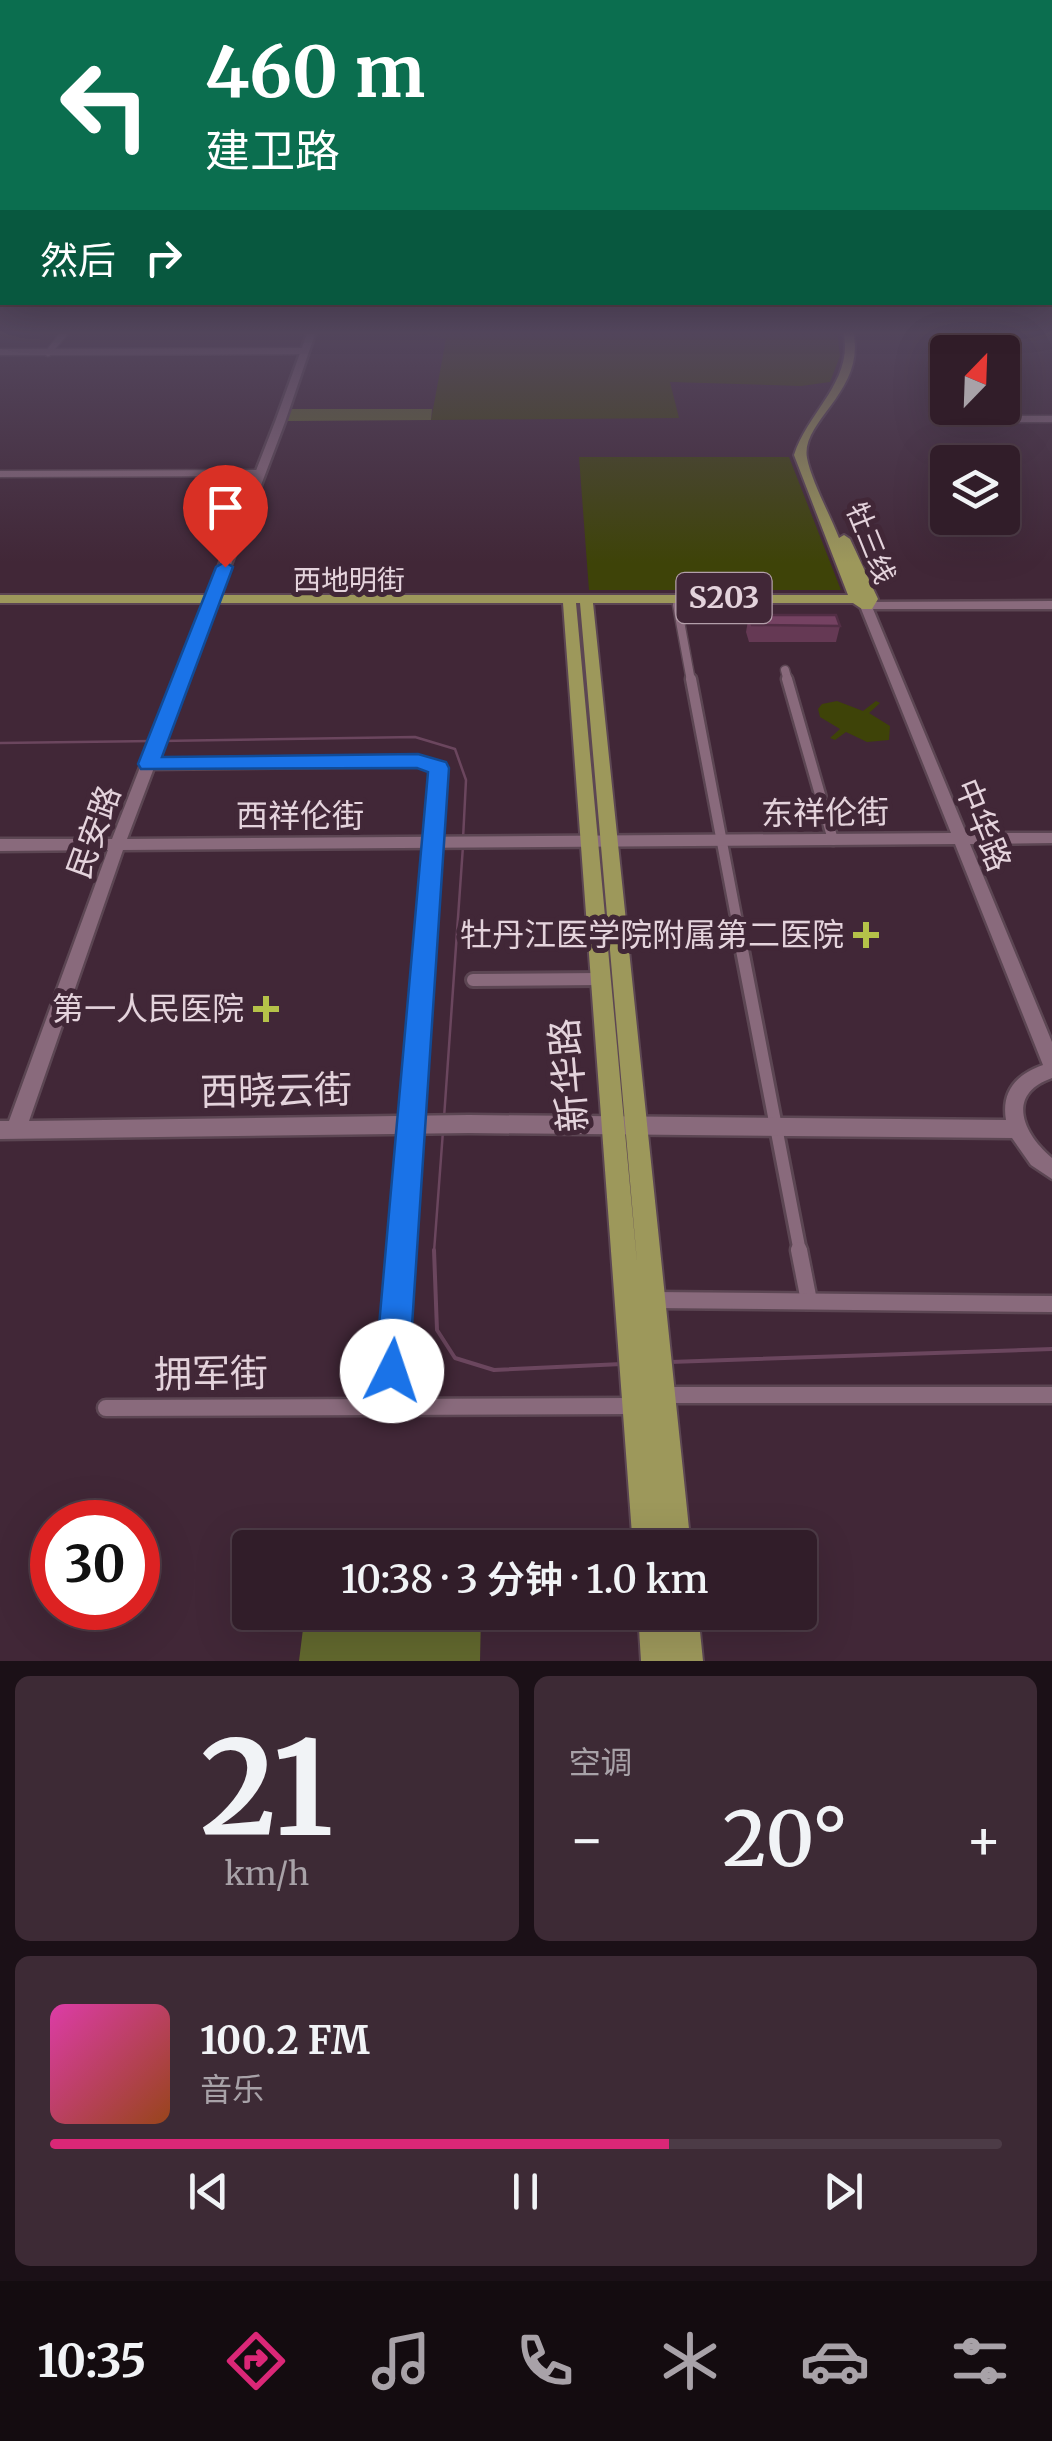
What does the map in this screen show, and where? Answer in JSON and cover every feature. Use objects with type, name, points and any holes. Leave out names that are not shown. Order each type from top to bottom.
[{"type":"main road","name":"牡三线","points":[[822,409],[800,455],[865,601]]},
{"type":"main road","name":"S203","points":[[578,601],[865,601]]},
{"type":"main road","name":"S203","points":[[578,601],[677,605],[865,601]]},
{"type":"main road","name":"西地明街","points":[[0,602],[578,601]]},
{"type":"main road","points":[[578,601],[625,1127],[653,1300],[674,1530]]},
{"type":"main road","name":"新华路","points":[[600,842],[601,979],[625,1127],[636,1406],[646,1530]]},
{"type":"main road","points":[[654,1630],[657,1661]]},
{"type":"main road","points":[[684,1630],[687,1661]]},
{"type":"street","name":"民安路","points":[[8,1129],[284,409]]},
{"type":"street","points":[[1020,419],[1052,418]]},
{"type":"street","points":[[0,474],[261,472]]},
{"type":"street","points":[[865,601],[1052,602]]},
{"type":"street","name":"中华路","points":[[865,601],[1052,1067]]},
{"type":"street","points":[[677,605],[809,1302]]},
{"type":"street","points":[[785,670],[833,840]]},
{"type":"street","points":[[148,764],[433,763],[439,768],[390,1406]]},
{"type":"street","name":"东祥伦街","points":[[600,842],[1052,838]]},
{"type":"street","name":"西祥伦街","points":[[0,845],[600,842]]},
{"type":"street","points":[[473,980],[601,979]]},
{"type":"street","points":[[1052,1067],[1023,1081],[1014,1094],[1012,1110],[1016,1129],[1027,1147],[1052,1170]]},
{"type":"street","name":"西晓云街","points":[[8,1129],[412,1124],[1016,1129]]},
{"type":"street","points":[[653,1300],[1052,1304]]},
{"type":"street","points":[[636,1406],[662,1395],[1052,1395]]},
{"type":"street","name":"拥军街","points":[[106,1408],[636,1406]]},
{"type":"green space","points":[[290,409],[432,409],[431,420],[285,421]]},
{"type":"green space","points":[[433,409],[677,409],[679,418],[431,420]]},
{"type":"green space","points":[[579,457],[789,457],[841,590],[589,590]]},
{"type":"green space","points":[[837,701],[863,711],[876,701],[880,703],[869,713],[890,726],[889,740],[867,742],[846,732],[835,740],[830,738],[840,729],[820,717],[818,709],[822,704]]},
{"type":"green space","points":[[303,1630],[481,1630],[480,1661],[299,1661]]},
{"type":"building","points":[[749,615],[836,615],[840,626],[752,625]]},
{"type":"waterway","points":[[161,741],[415,737],[455,749],[466,780],[463,839]]},
{"type":"waterway","points":[[0,743],[153,741]]},
{"type":"waterway","points":[[444,1118],[463,846]]},
{"type":"waterway","points":[[434,1251],[443,1131]]},
{"type":"waterway","points":[[434,1251],[437,1330],[455,1358],[494,1370],[622,1364]]},
{"type":"waterway","points":[[670,1362],[1052,1349]]},
{"type":"place","name":"牡丹江医学院附属第二医院","points":[[866,935]]},
{"type":"place","name":"第一人民医院","points":[[266,1009]]},
{"type":"route","points":[[225,567],[148,764],[418,761],[439,768],[392,1371]]}]
